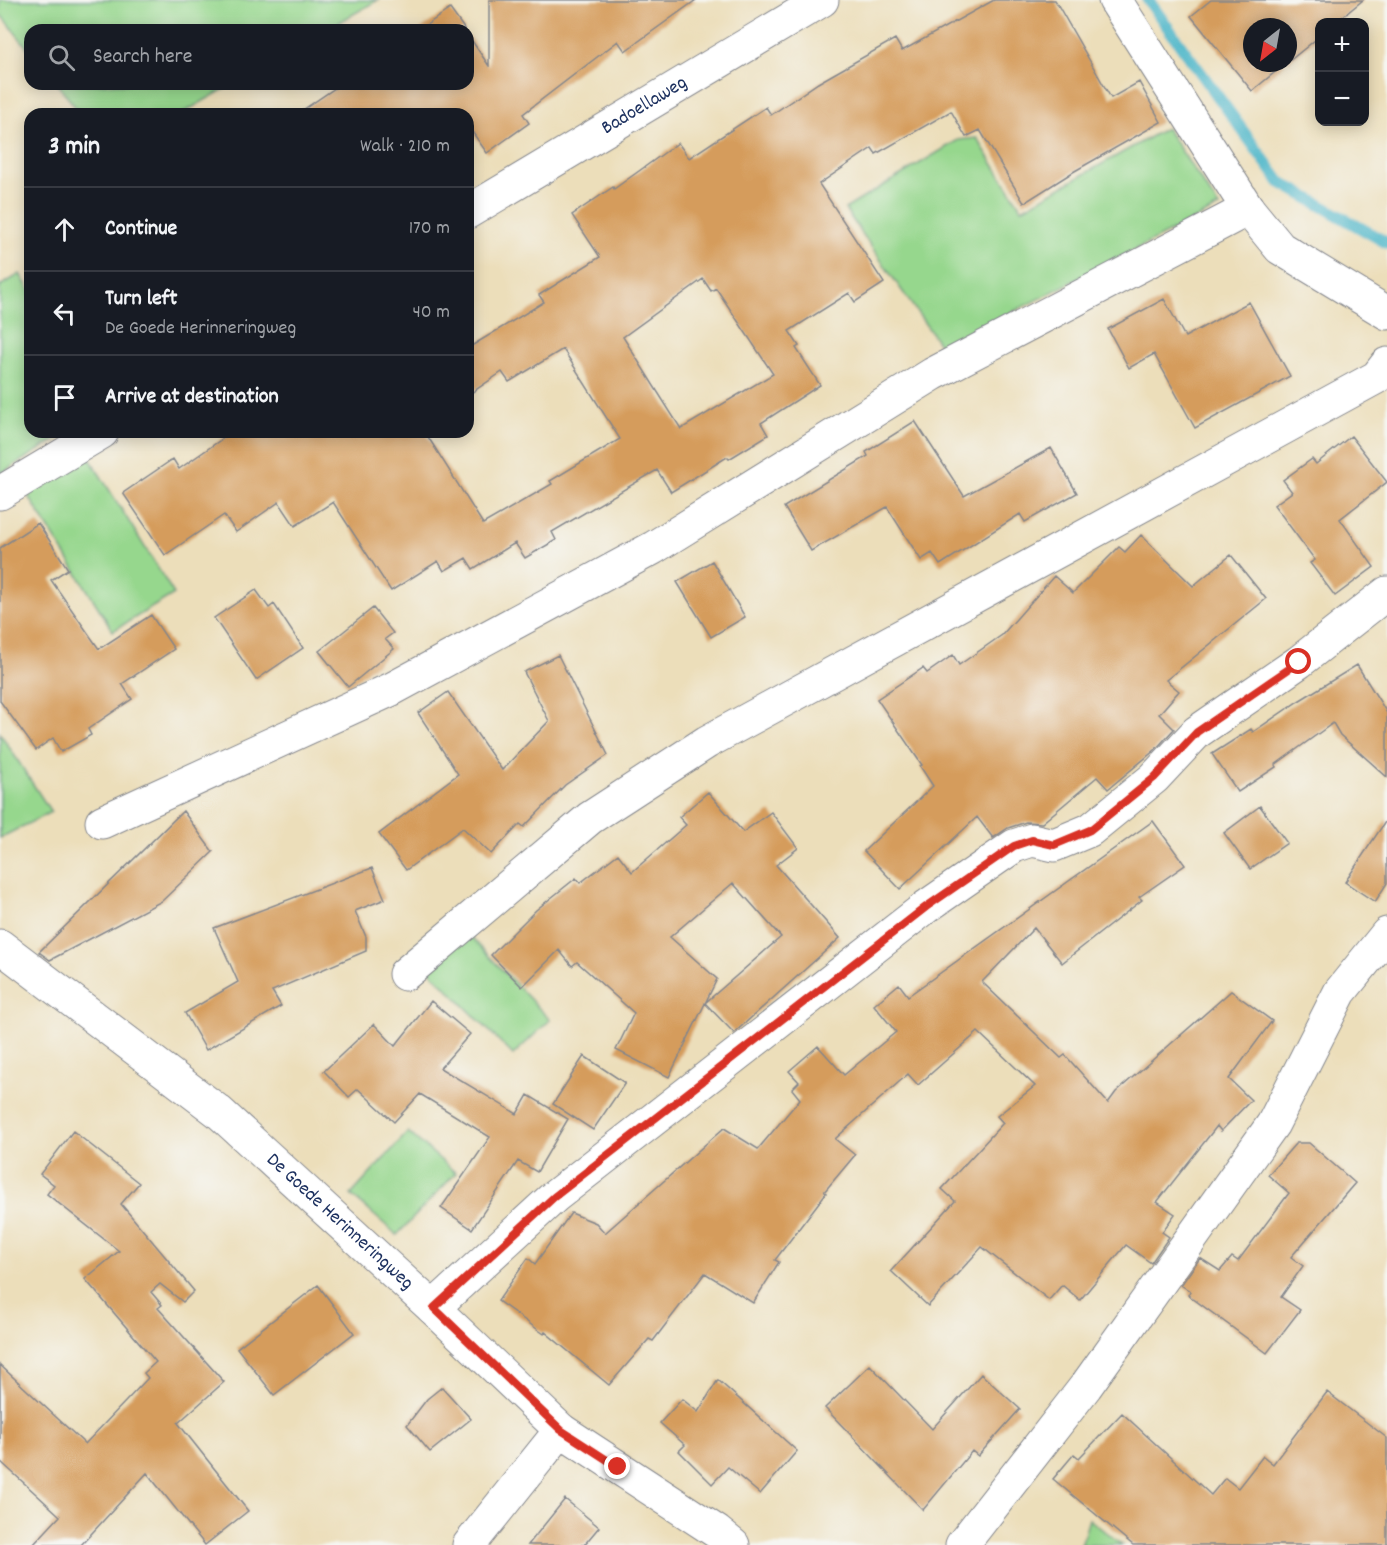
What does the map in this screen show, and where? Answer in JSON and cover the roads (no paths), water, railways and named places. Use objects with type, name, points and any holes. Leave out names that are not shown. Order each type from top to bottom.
[{"type":"street","name":"Badoellaweg","points":[[474,208],[822,0]]},
{"type":"street","points":[[1115,0],[1248,209],[1280,248],[1387,313]]},
{"type":"street","points":[[102,822],[392,689],[653,548],[933,374],[1248,209]]},
{"type":"street","points":[[405,974],[590,818],[707,742],[1377,377],[1387,364]]},
{"type":"street","points":[[0,494],[92,438]]},
{"type":"street","points":[[434,1308],[554,1197],[926,907],[1014,846],[1032,840],[1054,845],[1090,830],[1154,778],[1197,732],[1299,662],[1387,593]]},
{"type":"street","points":[[962,1545],[1086,1386],[1273,1124],[1340,992],[1387,934]]},
{"type":"street","name":"De Goede Herinneringweg","points":[[0,946],[219,1112],[434,1308],[561,1430],[717,1532],[733,1545]]},
{"type":"street","points":[[469,1545],[561,1430]]},
{"type":"waterway","points":[[1148,0],[1280,182],[1387,243]]}]
